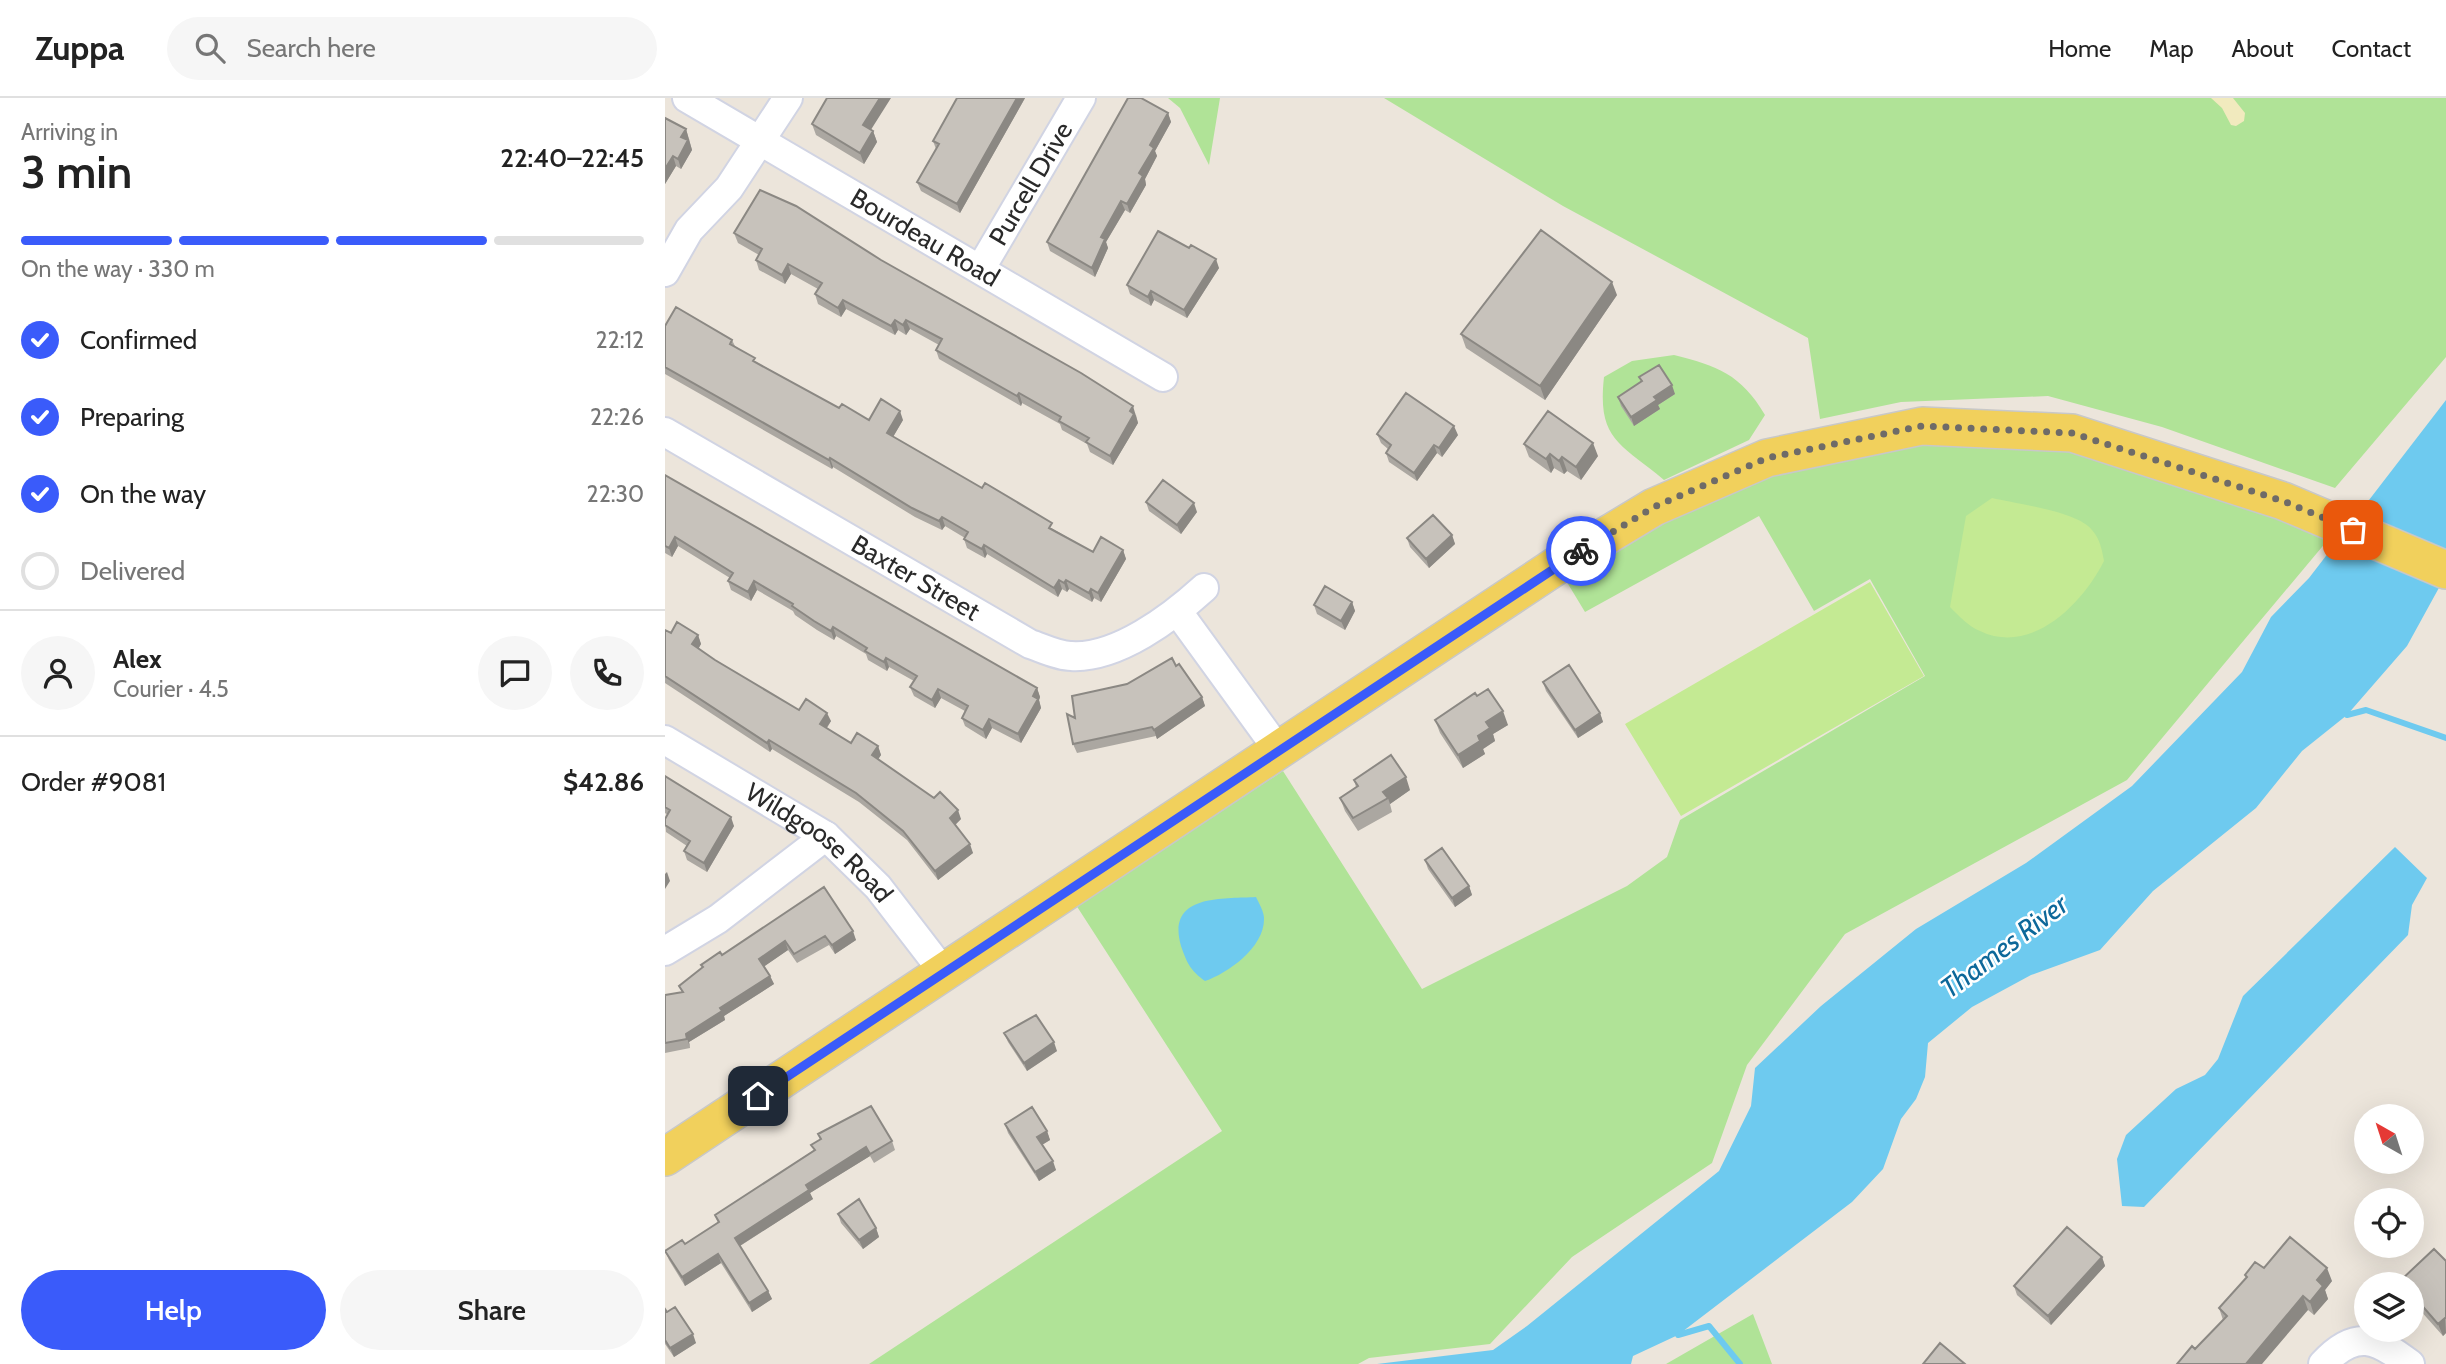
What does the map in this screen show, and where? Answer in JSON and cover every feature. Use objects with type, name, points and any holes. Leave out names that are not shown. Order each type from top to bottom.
[{"type":"main road","points":[[665,1157],[945,974],[1556,566],[1643,514],[1767,458],[1922,426],[2072,433],[2283,501],[2446,570]]},
{"type":"street","name":"Bourdeau Road","points":[[687,98],[1163,377]]},
{"type":"street","points":[[665,272],[689,230],[729,188],[788,98]]},
{"type":"street","name":"Purcell Drive","points":[[981,268],[1081,98]]},
{"type":"street","name":"Baxter Street","points":[[665,432],[1030,644],[1070,657],[1101,653],[1178,612],[1204,588]]},
{"type":"street","points":[[1178,612],[1279,751]]},
{"type":"street","name":"Wildgoose Road","points":[[665,740],[826,836],[878,887],[945,974]]},
{"type":"street","points":[[665,951],[718,919],[826,836]]},
{"type":"street","points":[[2323,1364],[2333,1353],[2359,1340],[2383,1343],[2410,1364]]},
{"type":"green space","points":[[1168,98],[1220,98],[1209,165],[1180,108]]},
{"type":"green space","points":[[1384,98],[2446,98],[2446,357],[2335,488],[2162,427],[2048,396],[1901,402],[1820,419],[1808,338],[1563,206]]},
{"type":"green space","points":[[1674,355],[1703,363],[1727,374],[1747,390],[1765,415],[1749,440],[1664,480],[1624,448],[1608,428],[1604,414],[1604,377],[1632,361]]},
{"type":"green space","points":[[1925,441],[2069,447],[2332,535],[2127,780],[1845,934],[1747,1065],[1712,1163],[1572,1257],[1490,1344],[1369,1358],[1358,1364],[869,1364],[1222,1131],[1076,905],[1283,771],[1422,989],[1627,886],[1667,857],[1680,820],[1925,676],[1870,579],[1814,611],[1759,516],[1585,612],[1565,579],[1661,522],[1773,474]]},
{"type":"green space","points":[[1992,498],[2060,513],[2084,523],[2097,537],[2104,561],[2095,577],[2069,608],[2037,631],[2018,637],[1999,637],[1980,631],[1950,607],[1966,516]]},
{"type":"green space","points":[[1870,582],[1924,676],[1681,816],[1625,724]]},
{"type":"green space","points":[[1753,1314],[1772,1364],[1666,1364]]},
{"type":"sand","points":[[2211,98],[2233,98],[2245,113],[2244,121],[2236,126],[2231,125],[2222,108]]},
{"type":"water","name":"Thames River","points":[[2446,400],[2446,575],[2407,646],[2347,715],[2302,751],[2256,808],[2153,891],[2100,950],[2031,975],[1972,1007],[1928,1043],[1925,1077],[1916,1099],[1901,1119],[1883,1169],[1852,1202],[1678,1335],[1633,1356],[1631,1364],[1377,1364],[1493,1350],[1527,1326],[1719,1171],[1751,1106],[1755,1068],[1821,1006],[1916,929],[2026,863],[2132,786],[2242,672],[2271,617],[2309,578]]},
{"type":"water","points":[[2395,847],[2427,878],[2412,905],[2408,935],[2144,1207],[2122,1206],[2117,1159],[2126,1135],[2176,1089],[2205,1075],[2218,1059],[2243,996]]},
{"type":"water","points":[[1256,897],[1264,918],[1263,929],[1252,949],[1224,972],[1205,981],[1192,970],[1183,952],[1179,929],[1182,917],[1189,908],[1200,903]]},
{"type":"building","points":[[827,98],[880,98],[863,125],[873,131],[860,153],[812,124]]},
{"type":"building","points":[[957,98],[1017,98],[957,204],[917,182],[939,144],[933,141]]},
{"type":"building","points":[[1128,98],[1141,98],[1168,113],[1150,145],[1154,148],[1139,173],[1143,176],[1127,204],[1121,201],[1101,237],[1105,239],[1092,268],[1047,242]]},
{"type":"building","points":[[665,118],[686,129],[681,137],[688,140],[678,159],[673,156],[665,169]]},
{"type":"building","points":[[760,190],[796,206],[881,260],[1081,373],[1133,406],[1130,411],[1134,414],[1110,456],[1086,442],[1089,438],[1059,421],[1061,417],[1019,393],[1017,396],[936,350],[942,339],[906,320],[903,325],[895,320],[891,326],[843,300],[838,308],[815,294],[822,283],[788,264],[782,275],[756,260],[762,249],[734,233]]},
{"type":"building","points":[[1541,230],[1612,282],[1540,386],[1461,334]]},
{"type":"building","points":[[1158,231],[1216,259],[1184,310],[1151,291],[1148,297],[1127,285]]},
{"type":"building","points":[[676,307],[732,340],[730,344],[755,358],[753,361],[839,408],[842,404],[869,420],[881,399],[900,411],[887,433],[982,488],[985,483],[1052,523],[1049,528],[1093,552],[1101,537],[1123,550],[1098,593],[1091,589],[1089,593],[1066,580],[1064,583],[1059,580],[1054,588],[984,545],[982,549],[964,539],[968,532],[942,517],[939,521],[912,508],[830,458],[829,460],[665,367],[665,326]]},
{"type":"building","points":[[1659,365],[1672,385],[1654,397],[1657,400],[1631,417],[1618,397],[1642,381],[1639,377]]},
{"type":"building","points":[[1406,393],[1454,426],[1439,448],[1434,445],[1414,473],[1386,453],[1391,445],[1377,434]]},
{"type":"building","points":[[1548,411],[1593,443],[1576,467],[1562,457],[1559,461],[1550,454],[1546,459],[1524,444]]},
{"type":"building","points":[[665,475],[1037,688],[1033,696],[1038,699],[1018,734],[989,719],[983,730],[962,718],[968,706],[938,689],[932,700],[910,687],[917,676],[886,658],[884,662],[865,651],[867,648],[833,627],[831,631],[814,621],[792,606],[793,604],[754,581],[748,592],[728,581],[733,573],[675,537],[669,548],[665,546]]},
{"type":"building","points":[[1163,480],[1194,503],[1177,525],[1146,502]]},
{"type":"building","points":[[1433,515],[1452,535],[1426,559],[1407,538]]},
{"type":"building","points":[[1325,586],[1352,602],[1341,621],[1314,605]]},
{"type":"building","points":[[677,622],[698,635],[692,644],[715,660],[799,710],[806,699],[827,713],[820,724],[851,743],[857,733],[878,746],[872,755],[934,798],[940,792],[958,810],[950,818],[970,844],[935,871],[903,831],[856,793],[769,740],[767,743],[665,676],[665,630],[671,633]]},
{"type":"building","points":[[1172,658],[1202,697],[1154,730],[1152,727],[1073,744],[1067,714],[1075,718],[1072,696],[1127,684]]},
{"type":"building","points":[[1569,665],[1600,713],[1575,730],[1543,682]]},
{"type":"building","points":[[1488,689],[1503,711],[1486,722],[1490,728],[1478,736],[1480,741],[1458,755],[1435,720],[1475,693],[1477,696]]},
{"type":"building","points":[[1391,755],[1406,777],[1383,792],[1388,798],[1353,818],[1340,798],[1358,786],[1354,780]]},
{"type":"building","points":[[665,776],[731,817],[704,863],[684,851],[690,841],[665,825],[670,810],[665,807]]},
{"type":"building","points":[[1442,848],[1469,886],[1452,898],[1425,860]]},
{"type":"building","points":[[824,887],[853,931],[832,945],[825,936],[794,954],[785,941],[759,959],[770,976],[720,1008],[722,1011],[686,1034],[687,1039],[665,1043],[665,995],[683,992],[679,986],[703,967],[701,965],[720,952],[722,955]]},
{"type":"building","points":[[1036,1015],[1054,1042],[1024,1063],[1004,1033]]},
{"type":"building","points":[[871,1106],[892,1141],[870,1154],[866,1147],[806,1185],[809,1190],[735,1238],[768,1291],[749,1303],[718,1254],[682,1277],[665,1251],[682,1240],[685,1244],[719,1222],[715,1215],[815,1150],[811,1145],[821,1139],[818,1134]]},
{"type":"building","points":[[1032,1107],[1047,1131],[1037,1137],[1053,1161],[1035,1172],[1005,1124]]},
{"type":"building","points":[[859,1199],[876,1228],[859,1240],[838,1214]]},
{"type":"building","points":[[2067,1227],[2102,1257],[2048,1316],[2014,1286]]},
{"type":"building","points":[[2290,1237],[2327,1268],[2317,1280],[2323,1286],[2310,1302],[2303,1296],[2246,1364],[2177,1364],[2192,1346],[2195,1349],[2227,1316],[2219,1308],[2247,1277],[2245,1275],[2255,1262],[2264,1268]]},
{"type":"building","points":[[2434,1249],[2446,1261],[2446,1318],[2438,1324],[2424,1308],[2424,1272],[2410,1272]]},
{"type":"building","points":[[675,1307],[693,1334],[670,1348],[665,1340],[665,1309],[667,1312]]},
{"type":"building","points":[[1940,1343],[1965,1364],[1923,1364]]},
{"type":"waterway","points":[[2347,715],[2366,710],[2446,738]]},
{"type":"waterway","points":[[1678,1335],[1709,1326],[1740,1364]]},
{"type":"way so far","points":[[1581,551],[1654,507],[1767,458],[1922,426],[2072,433],[2283,501],[2353,530]]},
{"type":"route","points":[[758,1096],[1581,551]]}]
